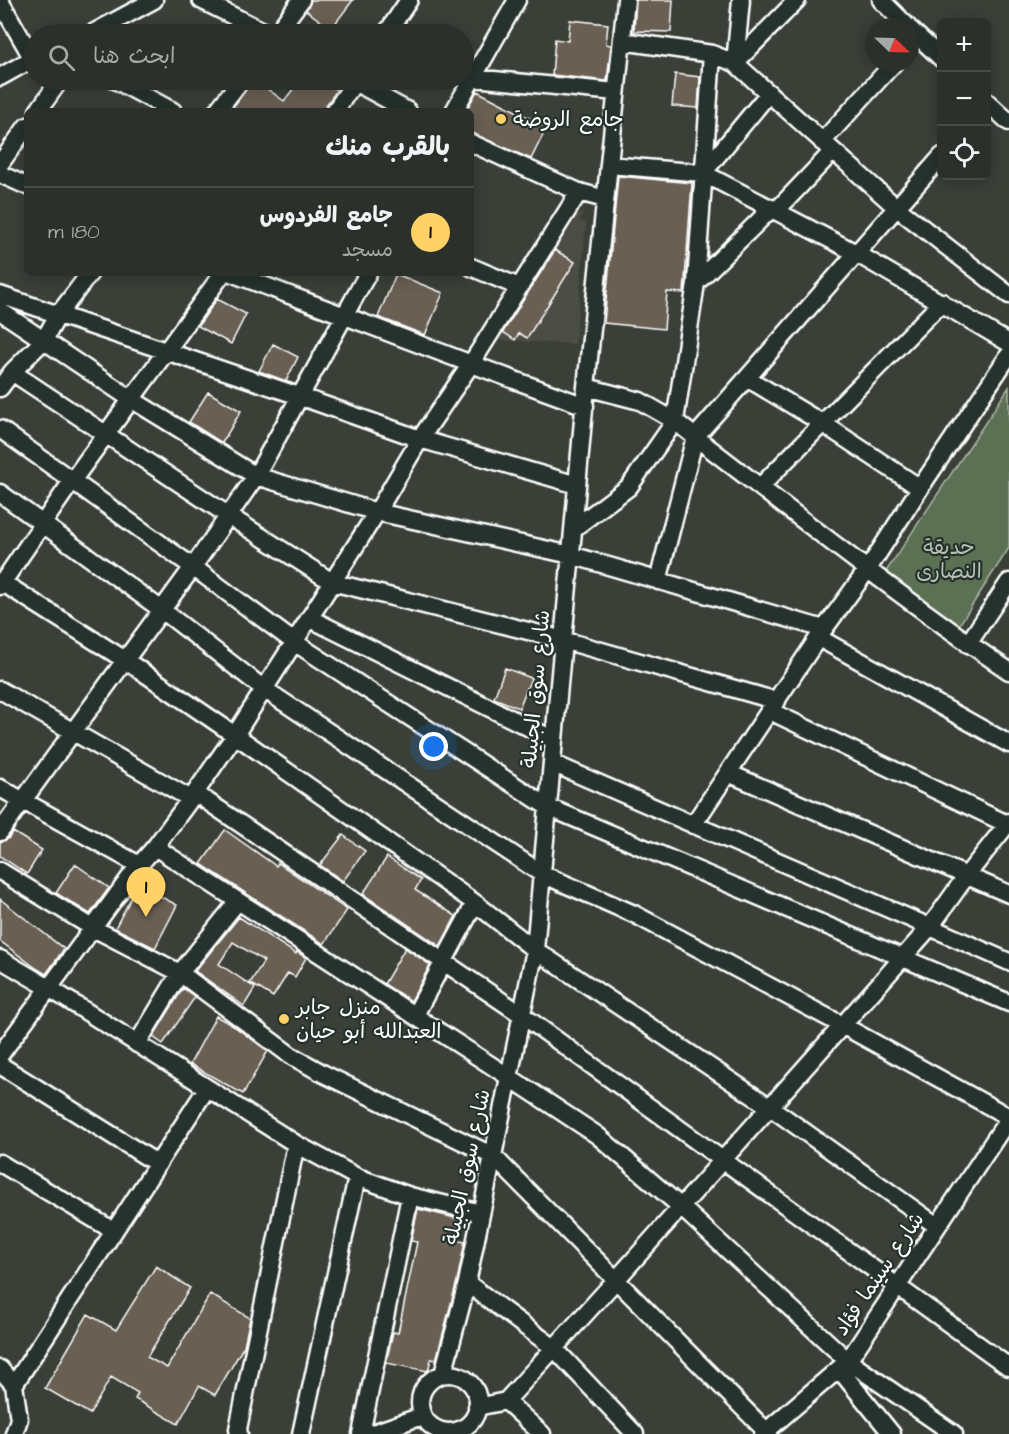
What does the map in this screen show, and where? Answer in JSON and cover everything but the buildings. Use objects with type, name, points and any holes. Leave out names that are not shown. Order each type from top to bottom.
[{"type":"street","points":[[110,24],[154,0]]},
{"type":"street","points":[[201,0],[249,24]]},
{"type":"street","points":[[283,24],[301,0]]},
{"type":"street","points":[[393,24],[410,0]]},
{"type":"street","points":[[474,68],[517,0]]},
{"type":"street","name":"شارع سوق الجبيلة","points":[[443,1374],[466,1283],[535,950],[586,387],[626,0]]},
{"type":"street","points":[[735,63],[741,0]]},
{"type":"street","points":[[735,63],[797,0]]},
{"type":"street","points":[[881,0],[897,18]]},
{"type":"street","points":[[0,1],[24,41]]},
{"type":"street","points":[[919,40],[937,54]]},
{"type":"street","points":[[622,41],[712,54],[735,63],[897,208],[1009,295]]},
{"type":"street","points":[[574,528],[629,487],[675,421],[696,283],[712,54]]},
{"type":"street","points":[[0,77],[24,64]]},
{"type":"street","points":[[696,283],[774,209],[887,72]]},
{"type":"street","points":[[474,78],[616,92]]},
{"type":"street","points":[[40,108],[53,90]]},
{"type":"street","points":[[134,90],[167,108]]},
{"type":"street","points":[[219,108],[233,90]]},
{"type":"street","points":[[337,108],[348,90]]},
{"type":"street","points":[[371,90],[403,108]]},
{"type":"street","points":[[455,108],[463,90]]},
{"type":"street","points":[[703,173],[769,93]]},
{"type":"street","points":[[991,106],[1009,122]]},
{"type":"street","points":[[0,164],[24,130]]},
{"type":"street","points":[[474,144],[579,192],[605,199]]},
{"type":"street","points":[[658,581],[695,437],[937,162]]},
{"type":"street","points":[[609,165],[703,173],[856,253],[1009,343]]},
{"type":"street","points":[[0,174],[24,185]]},
{"type":"street","points":[[0,1055],[139,865],[193,796],[234,735],[579,192]]},
{"type":"street","points":[[474,268],[519,288]]},
{"type":"street","points":[[0,388],[12,372],[44,340],[58,315],[88,276]]},
{"type":"street","points":[[221,276],[1,583],[125,660],[476,903],[535,950],[770,1107],[937,1226]]},
{"type":"street","points":[[239,276],[585,406]]},
{"type":"street","points":[[0,832],[193,567],[256,476],[366,276]]},
{"type":"street","points":[[0,295],[420,439],[578,485]]},
{"type":"street","points":[[760,487],[942,302]]},
{"type":"street","points":[[0,311],[131,399],[256,476],[376,512],[571,555],[821,634],[1009,744]]},
{"type":"street","points":[[693,825],[821,634],[868,570],[1009,355]]},
{"type":"street","points":[[12,372],[332,582],[563,640],[773,706],[1008,824],[967,875],[930,927],[506,1401],[477,1407]]},
{"type":"street","points":[[747,378],[822,423],[920,488]]},
{"type":"street","points":[[586,387],[640,401],[675,421],[868,570],[968,644],[1009,671]]},
{"type":"street","points":[[0,429],[294,642],[548,807],[1009,1003]]},
{"type":"street","points":[[0,493],[162,610],[264,689],[542,874],[634,914],[842,1024],[1009,1117]]},
{"type":"street","points":[[968,644],[1009,582]]},
{"type":"street","points":[[309,618],[554,740]]},
{"type":"street","points":[[0,690],[193,796],[444,962],[522,1015],[1009,1367]]},
{"type":"street","points":[[552,763],[1009,962]]},
{"type":"street","points":[[728,773],[1009,894]]},
{"type":"street","points":[[0,788],[139,865]]},
{"type":"street","points":[[155,847],[597,1136],[681,1207],[843,1365],[892,1434]]},
{"type":"street","points":[[0,871],[93,928],[180,974],[290,1055],[324,1074],[493,1155],[766,1433]]},
{"type":"street","points":[[137,1044],[180,974],[238,901]]},
{"type":"street","points":[[415,1015],[476,903]]},
{"type":"street","points":[[0,959],[296,1144],[357,1177],[410,1196],[481,1213]]},
{"type":"street","points":[[0,1065],[158,1164]]},
{"type":"street","points":[[14,1385],[207,1088]]},
{"type":"street","name":"شارع سينما فؤاد","points":[[766,1433],[843,1365],[1009,1117]]},
{"type":"street","points":[[239,1434],[238,1429],[296,1144]]},
{"type":"street","points":[[0,1163],[114,1231]]},
{"type":"street","points":[[302,1434],[357,1177]]},
{"type":"street","points":[[361,1434],[410,1196]]},
{"type":"street","points":[[466,1283],[554,1348],[635,1434]]},
{"type":"street","points":[[843,1365],[954,1434]]},
{"type":"street","points":[[0,1369],[14,1385],[19,1419],[14,1434]]},
{"type":"street","points":[[443,1374],[456,1375],[470,1383],[477,1397],[477,1407],[474,1416],[466,1426],[457,1431],[436,1432],[422,1416],[420,1407],[424,1388],[431,1380],[443,1374]]},
{"type":"street","points":[[506,1401],[542,1434]]},
{"type":"street","points":[[370,1434],[422,1416]]},
{"type":"shaded area","points":[[573,214],[583,214],[580,221],[586,222],[575,344],[495,340]]},
{"type":"green space","name":"حديقة النصارى","points":[[1009,387],[1009,548],[958,627],[883,576]]},
{"type":"place","name":"جامع الروضة","points":[[501,119]]},
{"type":"place","name":"جامع الفردوس","points":[[146,917]]},
{"type":"place","name":"منزل جابر العبدالله أبو حيان","points":[[284,1019]]}]
